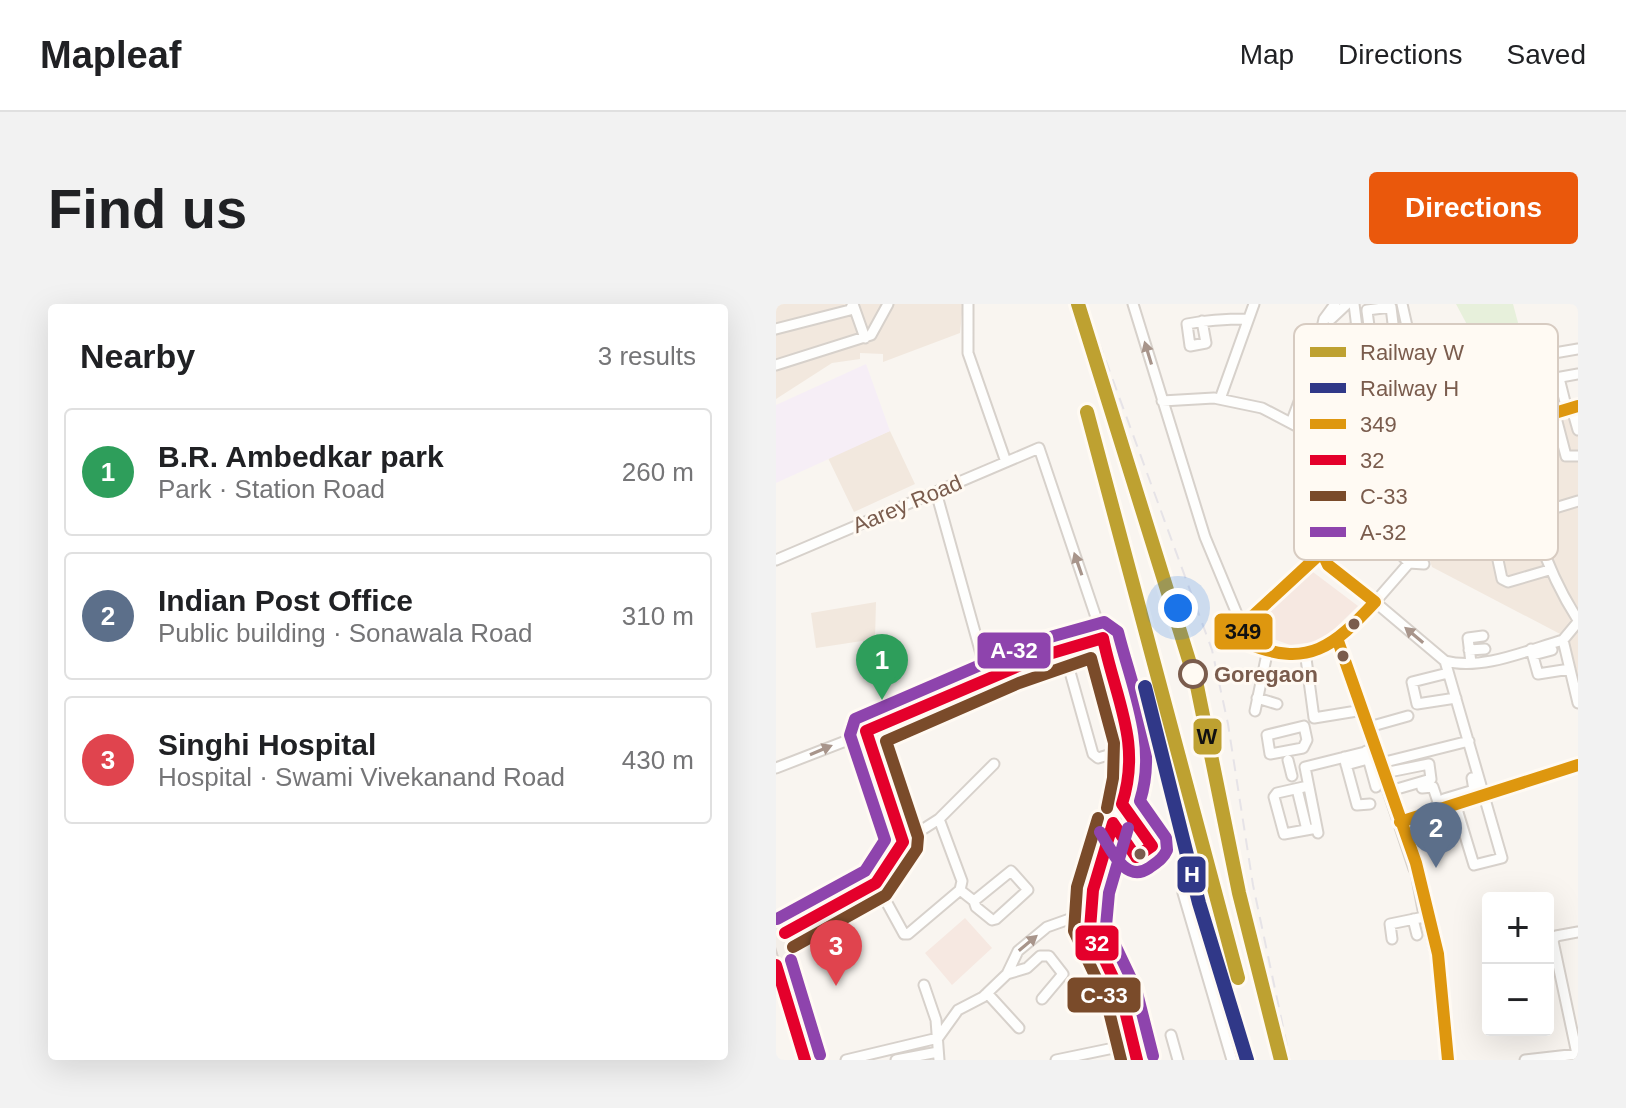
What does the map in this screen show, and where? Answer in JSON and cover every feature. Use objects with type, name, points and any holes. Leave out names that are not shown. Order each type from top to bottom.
[{"type":"main road","points":[[778,935],[816,1060]]},
{"type":"main road","points":[[776,965],[805,1060]]},
{"type":"street","points":[[853,304],[865,338]]},
{"type":"street","points":[[776,329],[850,310],[853,304]]},
{"type":"street","points":[[776,365],[871,335],[888,304]]},
{"type":"street","points":[[968,304],[965,335],[968,353],[1006,462]]},
{"type":"street","points":[[1133,304],[1205,537],[1242,626],[1246,643],[1268,649],[1305,651],[1326,648],[1338,641],[1409,563]]},
{"type":"street","points":[[1220,399],[1254,304]]},
{"type":"street","points":[[1327,324],[1333,304]]},
{"type":"street","points":[[1329,324],[1347,304]]},
{"type":"street","points":[[1354,304],[1356,324]]},
{"type":"street","points":[[1402,304],[1406,324]]},
{"type":"street","points":[[1202,321],[1248,319]]},
{"type":"street","points":[[1558,353],[1578,349]]},
{"type":"street","points":[[1578,374],[1559,378],[1578,430]]},
{"type":"street","points":[[1162,401],[1220,399],[1262,408],[1294,425]]},
{"type":"street","points":[[1291,423],[1294,415]]},
{"type":"street","points":[[1558,425],[1566,456],[1578,456]]},
{"type":"street","name":"Aarey Road","points":[[776,560],[1039,448],[1103,638]]},
{"type":"street","points":[[936,492],[988,679]]},
{"type":"street","points":[[1558,507],[1578,501]]},
{"type":"street","points":[[1242,626],[1310,560],[1328,565],[1445,661],[1471,663],[1552,650]]},
{"type":"street","points":[[1326,560],[1328,565]]},
{"type":"street","points":[[1406,560],[1424,564]]},
{"type":"street","points":[[1498,560],[1502,579],[1508,582],[1549,570]]},
{"type":"street","points":[[1532,652],[1563,640],[1578,621],[1546,560]]},
{"type":"street","points":[[1471,663],[1468,638],[1483,636]]},
{"type":"street","points":[[776,768],[918,713],[1062,647],[1103,638],[1132,748],[1132,781],[1113,823],[1089,912],[1090,929],[1121,994],[1137,1060]]},
{"type":"street","points":[[1563,640],[1578,703]]},
{"type":"street","points":[[1338,641],[1369,727],[1376,787]]},
{"type":"street","points":[[1255,711],[1268,649]]},
{"type":"street","points":[[1469,650],[1485,649]]},
{"type":"street","points":[[1305,651],[1316,720],[1363,710]]},
{"type":"street","points":[[1532,652],[1538,675],[1573,674]]},
{"type":"street","points":[[1441,787],[1474,865],[1501,859],[1503,855],[1445,661]]},
{"type":"street","points":[[1070,672],[1093,754],[1098,758],[1132,748]]},
{"type":"street","points":[[1448,673],[1412,682],[1417,704],[1456,698]]},
{"type":"street","points":[[1257,698],[1277,704]]},
{"type":"street","points":[[1369,727],[1408,716]]},
{"type":"street","points":[[1302,788],[1274,795],[1283,832],[1287,835],[1314,830],[1302,788],[1306,767],[1303,748],[1307,740],[1304,726],[1266,735],[1272,755],[1303,748]]},
{"type":"street","points":[[866,731],[903,842]]},
{"type":"street","points":[[1383,768],[1469,741]]},
{"type":"street","points":[[1288,760],[1292,774],[1306,767],[1370,753]]},
{"type":"street","points":[[1370,753],[1383,768],[1416,863],[1414,869],[1424,912],[1434,950],[1438,954],[1448,1060]]},
{"type":"street","points":[[1343,760],[1345,780]]},
{"type":"street","points":[[1343,760],[1357,805],[1370,804]]},
{"type":"street","points":[[778,935],[876,883],[903,842],[939,819],[994,764]]},
{"type":"street","points":[[1383,768],[1429,764],[1431,779],[1391,794]]},
{"type":"street","points":[[1401,824],[1447,806],[1485,797],[1578,765]]},
{"type":"street","points":[[1447,806],[1471,792],[1472,778]]},
{"type":"street","points":[[1391,794],[1432,786],[1447,806]]},
{"type":"street","points":[[876,883],[904,934],[908,934],[960,890],[962,881],[939,819]]},
{"type":"street","points":[[960,890],[992,920],[1028,890],[1008,871],[974,901]]},
{"type":"street","points":[[1183,893],[1232,1060]]},
{"type":"street","points":[[846,1060],[938,1038],[958,1010],[987,993],[1007,974],[1018,951],[1047,927],[1089,912]]},
{"type":"street","points":[[1392,939],[1390,924],[1413,919],[1424,912]]},
{"type":"street","points":[[1413,919],[1417,935]]},
{"type":"street","points":[[1525,1060],[1578,1054],[1554,938],[1578,932]]},
{"type":"street","points":[[1007,974],[1027,968],[1040,956],[1049,956],[1063,974],[1042,999]]},
{"type":"street","points":[[1554,984],[1562,982]]},
{"type":"street","points":[[896,1060],[939,1056],[938,1038],[924,985]]},
{"type":"street","points":[[1198,995],[1212,991]]},
{"type":"street","points":[[987,993],[1019,1028]]},
{"type":"street","points":[[1171,1035],[1178,1060]]},
{"type":"street","points":[[1056,1060],[1133,1044]]},
{"type":"shaded area","points":[[776,304],[963,304],[960,333],[883,362],[883,354],[860,353],[860,359],[832,363],[776,399]]},
{"type":"shaded area","points":[[866,364],[890,431],[776,483],[776,405]]},
{"type":"shaded area","points":[[1578,416],[1578,682],[1564,636],[1432,567],[1430,560],[1558,560],[1558,422]]},
{"type":"shaded area","points":[[890,431],[915,484],[854,512],[828,458]]},
{"type":"shaded area","points":[[1309,569],[1358,606],[1322,641],[1290,645],[1251,631]]},
{"type":"shaded area","points":[[876,602],[875,639],[816,648],[811,613]]},
{"type":"shaded area","points":[[965,918],[992,948],[952,985],[925,953]]},
{"type":"green space","points":[[1456,304],[1513,304],[1518,324],[1467,324]]},
{"type":"railway","points":[[1085,304],[1212,650],[1228,724],[1253,885],[1290,1060]]},
{"type":"rail line","name":"W","points":[[1078,304],[1197,686],[1239,893],[1281,1060]]},
{"type":"rail line","name":"W","points":[[1087,412],[1238,978]]},
{"type":"rail line","name":"H","points":[[1145,687],[1199,903],[1247,1060]]},
{"type":"transit line","name":"349","points":[[1558,412],[1578,406]]},
{"type":"transit line","name":"349","points":[[1313,560],[1242,626],[1246,643],[1287,654],[1319,649],[1346,631],[1375,602],[1326,560]]},
{"type":"transit line","name":"A-32","points":[[777,919],[865,871],[885,840],[850,735],[855,719],[1036,641],[1104,622],[1118,632],[1141,716],[1146,758],[1140,801],[1166,838],[1167,850],[1149,868],[1133,872],[1114,855],[1100,832]]},
{"type":"transit line","name":"32","points":[[785,933],[876,883],[903,842],[866,731],[1042,656],[1103,638],[1128,740],[1127,782],[1122,804],[1152,846],[1136,857],[1113,823]]},
{"type":"transit line","name":"349","points":[[1338,641],[1416,863],[1438,954],[1448,1060]]},
{"type":"transit line","name":"C-33","points":[[793,947],[886,895],[917,849],[918,837],[886,741],[1019,683],[1091,658],[1114,743],[1113,778],[1107,808]]},
{"type":"transit line","name":"349","points":[[1400,822],[1578,765]]},
{"type":"transit line","name":"C-33","points":[[1098,818],[1077,887],[1074,931],[1106,999],[1121,1060]]},
{"type":"transit line","name":"32","points":[[1113,823],[1093,890],[1090,929],[1121,994],[1137,1060]]},
{"type":"transit line","name":"A-32","points":[[1128,828],[1109,893],[1106,926],[1136,989],[1153,1056]]},
{"type":"transit line","name":"A-32","points":[[791,960],[820,1055]]},
{"type":"transit line","name":"32","points":[[776,965],[805,1060]]},
{"type":"place","name":"Goregaon","points":[[1193,674]]},
{"type":"place","name":"B.R. Ambedkar park","points":[[882,700]]},
{"type":"place","name":"Indian Post Office","points":[[1436,868]]},
{"type":"place","name":"Singhi Hospital","points":[[836,986]]}]
